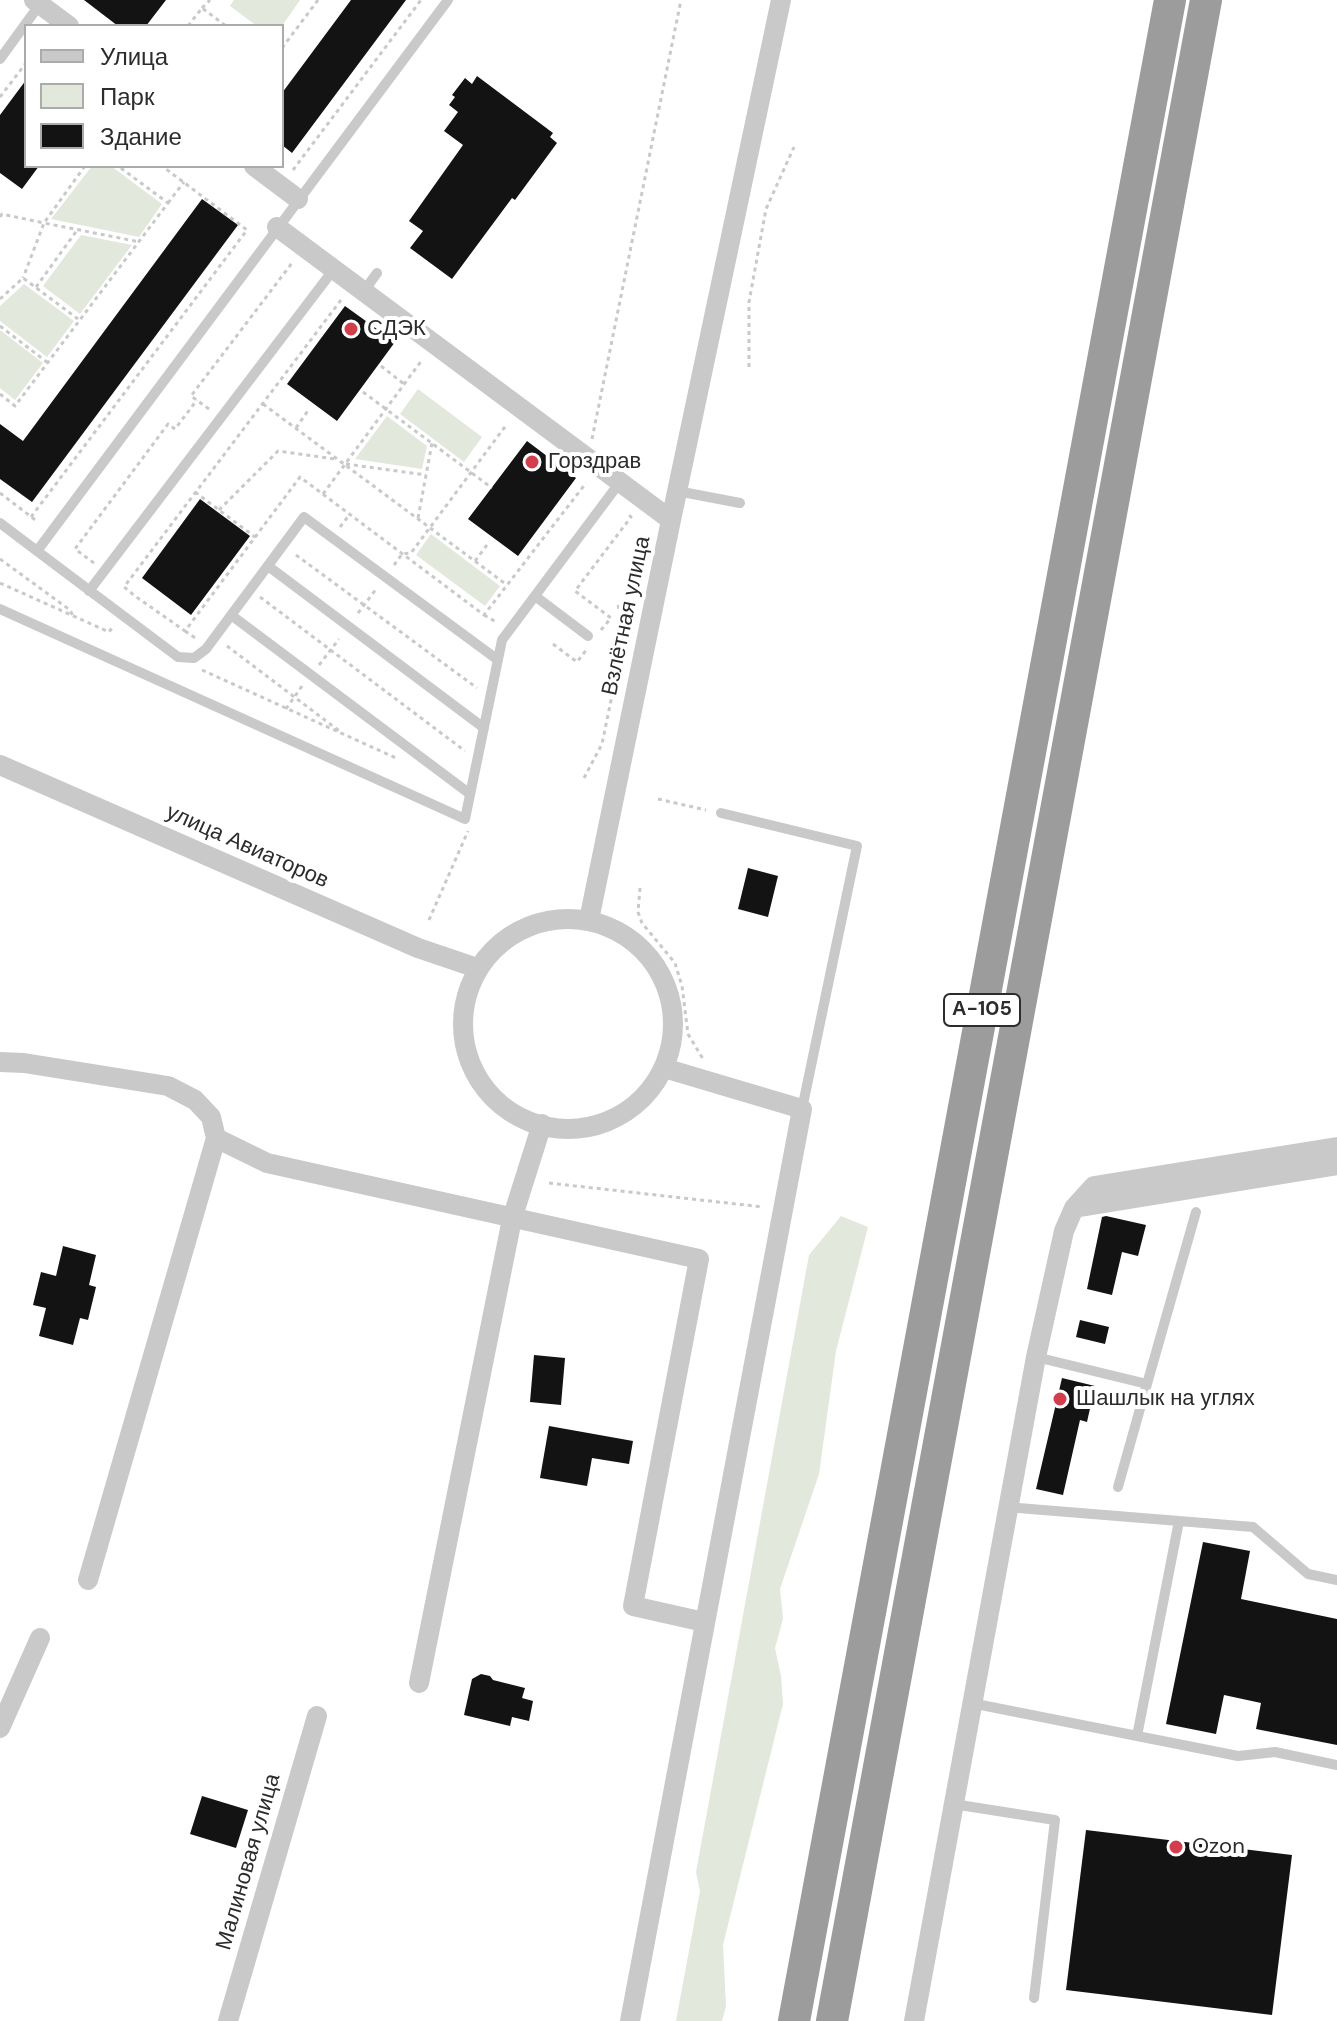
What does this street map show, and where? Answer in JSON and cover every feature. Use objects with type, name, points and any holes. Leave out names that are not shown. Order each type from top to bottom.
[{"type":"highway","name":"А-105","points":[[794,2021],[1170,0]]},
{"type":"highway","name":"А-105","points":[[832,2021],[1206,0]]},
{"type":"street","points":[[671,520],[781,0]]},
{"type":"street","points":[[39,1],[67,24]]},
{"type":"street","points":[[257,168],[298,199]]},
{"type":"street","name":"Взлётная улица","points":[[277,227],[328,277],[588,459],[614,491],[671,520],[589,920]]},
{"type":"street","name":"улица Авиаторов","points":[[0,765],[418,948],[477,968]]},
{"type":"street","points":[[546,920],[589,920],[624,934],[652,960],[669,994],[673,1031],[664,1068],[638,1103],[601,1124],[559,1129],[518,1117],[485,1089],[465,1051],[463,1008],[477,968],[507,937],[546,920]]},
{"type":"street","points":[[0,1062],[24,1063],[168,1086],[195,1100],[203,1108],[211,1117],[216,1138],[88,1580]]},
{"type":"street","points":[[630,2021],[802,1109],[664,1068]]},
{"type":"street","points":[[419,1683],[512,1219],[542,1124]]},
{"type":"street","points":[[216,1138],[267,1163],[699,1259],[633,1606],[704,1622]]},
{"type":"street","points":[[914,2021],[1006,1507],[1064,1231],[1074,1208],[1094,1186],[1337,1147]]},
{"type":"street","points":[[1074,1208],[1337,1165]]},
{"type":"street","points":[[0,1728],[40,1638]]},
{"type":"street","name":"Малиновая улица","points":[[228,2021],[317,1716]]},
{"type":"lane","points":[[37,551],[448,0]]},
{"type":"lane","points":[[0,59],[39,1]]},
{"type":"lane","points":[[358,299],[377,273]]},
{"type":"lane","points":[[89,591],[328,277]]},
{"type":"lane","points":[[0,609],[465,819],[502,640],[614,491]]},
{"type":"lane","points":[[677,491],[740,503]]},
{"type":"lane","points":[[0,523],[178,657],[194,658],[208,646],[304,517],[498,660]]},
{"type":"lane","points":[[268,566],[484,728]]},
{"type":"lane","points":[[535,596],[588,636]]},
{"type":"lane","points":[[231,615],[470,794]]},
{"type":"lane","points":[[721,813],[857,846],[802,1109]]},
{"type":"lane","points":[[1118,1487],[1196,1212]]},
{"type":"lane","points":[[1036,1357],[1147,1384]]},
{"type":"lane","points":[[1006,1507],[1253,1527],[1308,1574],[1337,1580]]},
{"type":"lane","points":[[1137,1736],[1179,1521]]},
{"type":"lane","points":[[971,1703],[1238,1756],[1275,1752],[1337,1765]]},
{"type":"lane","points":[[953,1804],[1055,1820],[1034,1998]]},
{"type":"path","points":[[190,24],[210,0]]},
{"type":"path","points":[[284,45],[318,0]]},
{"type":"path","points":[[290,175],[421,0]]},
{"type":"path","points":[[588,459],[681,0]]},
{"type":"path","points":[[202,8],[223,24]]},
{"type":"path","points":[[0,97],[24,66]]},
{"type":"path","points":[[749,367],[749,302],[766,209],[794,147]]},
{"type":"path","points":[[0,299],[23,278],[44,223],[84,168]]},
{"type":"path","points":[[121,168],[168,203]]},
{"type":"path","points":[[31,517],[247,230],[165,168]]},
{"type":"path","points":[[0,394],[15,406],[184,182]]},
{"type":"path","points":[[0,217],[2,214],[140,242]]},
{"type":"path","points":[[36,287],[78,229]]},
{"type":"path","points":[[221,418],[191,396],[293,263],[328,277]]},
{"type":"path","points":[[23,278],[80,320]]},
{"type":"path","points":[[124,587],[340,299],[358,299]]},
{"type":"path","points":[[0,326],[48,363]]},
{"type":"path","points":[[323,494],[422,360]]},
{"type":"path","points":[[381,366],[404,384]]},
{"type":"path","points":[[363,392],[492,488]]},
{"type":"path","points":[[197,400],[175,429],[168,424],[75,549],[217,654],[224,644],[348,738]]},
{"type":"path","points":[[262,403],[507,585]]},
{"type":"path","points":[[296,428],[309,409]]},
{"type":"path","points":[[418,519],[432,443]]},
{"type":"path","points":[[219,510],[278,451],[339,460]]},
{"type":"path","points":[[345,464],[426,475]]},
{"type":"path","points":[[185,631],[300,477],[484,615],[586,483],[614,491],[631,517],[575,591],[611,618],[577,662],[553,644]]},
{"type":"path","points":[[195,492],[255,537]]},
{"type":"path","points":[[0,493],[51,532]]},
{"type":"path","points":[[475,561],[487,545]]},
{"type":"path","points":[[293,552],[480,690]]},
{"type":"path","points":[[0,559],[70,610],[73,616],[0,583]]},
{"type":"path","points":[[227,573],[465,751]]},
{"type":"path","points":[[584,778],[602,744],[623,642],[618,603]]},
{"type":"path","points":[[194,667],[399,760]]},
{"type":"path","points":[[658,799],[721,813]]},
{"type":"path","points":[[640,888],[638,912],[642,923],[675,963],[682,986],[688,1034],[696,1051],[726,1086]]},
{"type":"path","points":[[549,1183],[766,1208]]},
{"type":"green space","points":[[234,0],[300,0],[283,24],[254,24],[230,6]]},
{"type":"green space","points":[[90,168],[114,168],[162,204],[139,237],[51,219]]},
{"type":"green space","points":[[81,235],[132,245],[80,314],[43,286]]},
{"type":"green space","points":[[24,284],[74,321],[47,357],[0,321],[0,306]]},
{"type":"green space","points":[[0,330],[43,363],[15,400],[0,388]]},
{"type":"green space","points":[[418,389],[482,437],[464,462],[400,414]]},
{"type":"green space","points":[[387,416],[427,446],[422,469],[355,459]]},
{"type":"green space","points":[[431,534],[500,586],[485,606],[416,555]]},
{"type":"green space","points":[[841,1216],[868,1227],[836,1351],[819,1474],[780,1589],[783,1619],[775,1648],[783,1704],[723,1945],[726,2007],[722,2021],[676,2021],[700,1891],[696,1872],[809,1255]]},
{"type":"building","points":[[84,0],[166,0],[148,24],[115,24]]},
{"type":"building","points":[[351,0],[406,0],[292,153],[284,147],[284,90]]},
{"type":"building","points":[[477,76],[553,133],[550,137],[557,143],[452,279],[410,248],[423,231],[409,221],[463,145],[444,131],[458,112],[449,105],[455,97],[452,95],[465,78],[472,84]]},
{"type":"building","points":[[24,83],[24,168],[38,168],[22,189],[0,173],[0,115]]},
{"type":"building","points":[[202,199],[238,225],[32,502],[0,479],[0,424],[23,441]]},
{"type":"building","points":[[345,306],[395,342],[337,421],[287,384]]},
{"type":"building","points":[[527,441],[576,478],[518,556],[468,519]]},
{"type":"building","points":[[200,499],[250,536],[191,615],[142,578]]},
{"type":"building","points":[[748,868],[778,876],[768,917],[738,909]]},
{"type":"building","points":[[1102,1217],[1146,1225],[1138,1256],[1122,1252],[1112,1295],[1087,1289]]},
{"type":"building","points":[[63,1246],[96,1255],[89,1285],[96,1287],[88,1320],[80,1318],[73,1345],[39,1336],[46,1308],[33,1305],[41,1272],[56,1276]]},
{"type":"building","points":[[1080,1320],[1109,1327],[1105,1344],[1076,1337]]},
{"type":"building","points":[[534,1355],[565,1358],[561,1405],[530,1402]]},
{"type":"building","points":[[1062,1378],[1095,1386],[1087,1422],[1080,1420],[1063,1495],[1036,1489]]},
{"type":"building","points":[[549,1426],[633,1441],[629,1464],[592,1458],[587,1486],[540,1478]]},
{"type":"building","points":[[1203,1542],[1250,1551],[1241,1599],[1337,1619],[1337,1745],[1256,1729],[1261,1703],[1224,1695],[1216,1734],[1166,1724]]},
{"type":"building","points":[[481,1674],[525,1688],[522,1698],[533,1701],[529,1721],[512,1717],[510,1726],[464,1715],[472,1679]]},
{"type":"building","points":[[202,1796],[248,1810],[236,1848],[190,1834]]},
{"type":"building","points":[[1086,1830],[1292,1855],[1272,2015],[1066,1990]]},
{"type":"place","name":"СДЭК","points":[[351,329]]},
{"type":"place","name":"Горздрав","points":[[532,462]]},
{"type":"place","name":"Шашлык на углях","points":[[1060,1399]]},
{"type":"place","name":"Ozon","points":[[1176,1847]]}]
